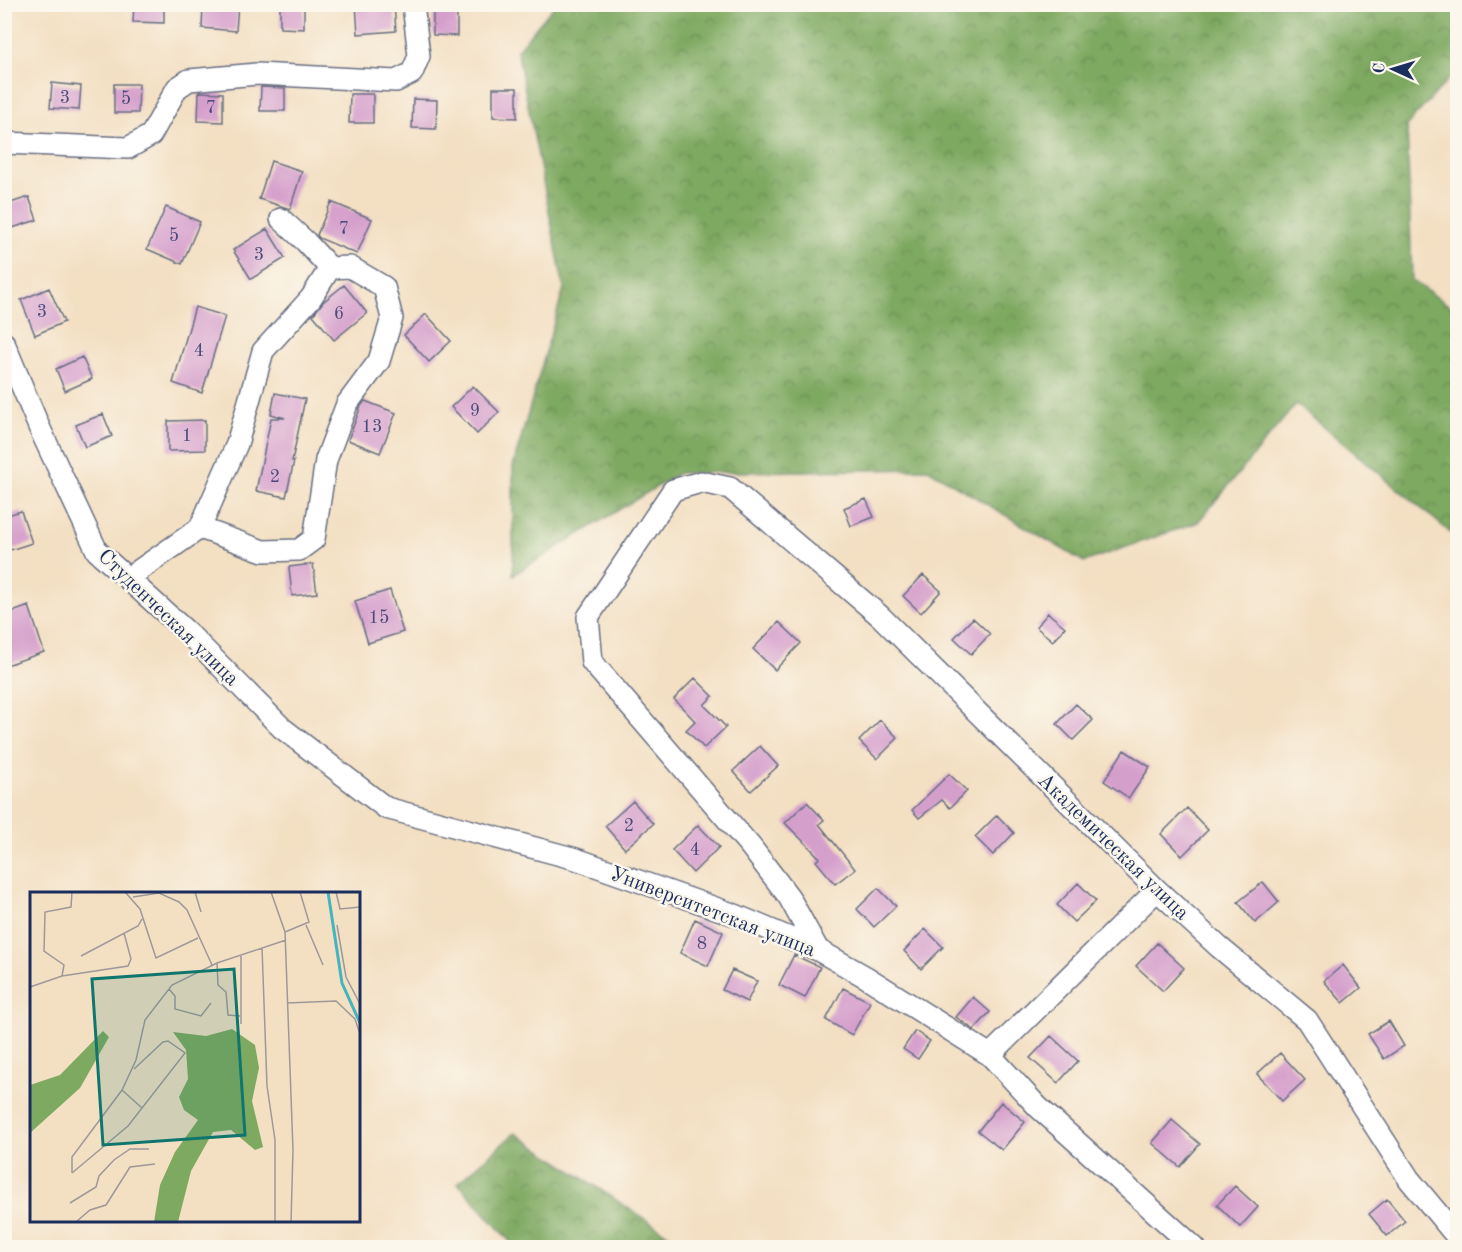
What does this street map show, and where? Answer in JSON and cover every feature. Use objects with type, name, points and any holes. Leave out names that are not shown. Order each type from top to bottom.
[{"type":"street","points":[[4,143],[128,147],[151,135],[177,88],[189,80],[257,74],[396,81],[412,73],[419,56],[413,4]]},
{"type":"street","points":[[281,219],[330,268]]},
{"type":"street","points":[[200,528],[263,551],[299,550],[314,539],[326,460],[347,404],[379,361],[392,318],[384,287],[350,267],[330,268]]},
{"type":"street","points":[[128,578],[200,528],[237,444],[263,351],[311,298],[330,268]]},
{"type":"street","name":"Студенческая улица","points":[[4,343],[39,427],[97,551],[188,633],[282,728],[386,808]]},
{"type":"street","name":"Академическая улица","points":[[818,950],[789,897],[751,847],[592,662],[588,617],[673,490],[701,482],[730,488],[880,616],[1157,890],[1219,947],[1307,1020],[1409,1179],[1458,1238]]},
{"type":"street","name":"Университетская улица","points":[[386,808],[576,859],[735,915],[818,950],[990,1054],[1038,1107],[1194,1248]]},
{"type":"street","points":[[990,1054],[1157,890]]},
{"type":"green space","points":[[555,5],[1457,5],[1457,70],[1407,125],[1412,280],[1457,311],[1457,538],[1296,404],[1198,522],[1084,562],[928,469],[679,473],[513,575],[513,466],[564,288],[517,50]]},
{"type":"green space","points":[[515,1133],[687,1247],[515,1247],[458,1183]]},
{"type":"building","points":[[134,4],[164,4],[164,23],[133,22]]},
{"type":"building","points":[[203,4],[238,4],[236,31],[202,28]]},
{"type":"building","points":[[280,4],[304,4],[304,29],[280,28]]},
{"type":"building","points":[[356,4],[394,4],[396,31],[358,34]]},
{"type":"building","points":[[433,6],[457,7],[457,36],[433,35]]},
{"type":"building","points":[[52,83],[81,86],[79,110],[50,108]]},
{"type":"building","points":[[114,84],[139,84],[138,113],[114,113]]},
{"type":"building","points":[[261,87],[285,88],[285,111],[260,111]]},
{"type":"building","points":[[493,88],[517,88],[517,118],[493,117]]},
{"type":"building","points":[[199,92],[223,93],[223,122],[198,121]]},
{"type":"building","points":[[350,94],[373,94],[373,123],[349,123]]},
{"type":"building","points":[[413,99],[437,100],[436,129],[412,128]]},
{"type":"building","points":[[271,161],[302,171],[290,209],[259,199]]},
{"type":"building","points":[[29,197],[37,220],[9,229],[4,214],[4,205]]},
{"type":"building","points":[[331,202],[372,219],[357,254],[319,238],[317,235]]},
{"type":"building","points":[[166,207],[200,222],[182,264],[147,249]]},
{"type":"building","points":[[267,229],[285,258],[251,279],[233,250]]},
{"type":"building","points":[[344,285],[367,313],[334,340],[313,315],[323,302]]},
{"type":"building","points":[[49,288],[64,322],[35,335],[21,300]]},
{"type":"building","points":[[195,307],[225,316],[202,393],[173,383]]},
{"type":"building","points":[[426,314],[451,341],[429,362],[404,335]]},
{"type":"building","points":[[82,357],[92,379],[65,391],[56,369]]},
{"type":"building","points":[[473,386],[499,412],[477,434],[451,407]]},
{"type":"building","points":[[275,393],[305,399],[286,497],[256,491],[271,418],[285,418],[271,414]]},
{"type":"building","points":[[365,401],[396,413],[380,453],[348,440]]},
{"type":"building","points":[[103,414],[112,436],[85,447],[76,425]]},
{"type":"building","points":[[205,420],[205,450],[168,451],[168,421]]},
{"type":"building","points":[[866,499],[874,517],[851,526],[844,508]]},
{"type":"building","points":[[21,511],[32,543],[4,552],[4,516]]},
{"type":"building","points":[[313,564],[317,593],[292,596],[289,567]]},
{"type":"building","points":[[923,575],[941,591],[921,613],[903,596]]},
{"type":"building","points":[[390,590],[403,632],[368,643],[355,601]]},
{"type":"building","points":[[29,606],[44,652],[4,666],[4,615]]},
{"type":"building","points":[[1048,613],[1065,627],[1053,641],[1036,627]]},
{"type":"building","points":[[973,618],[990,634],[971,654],[954,638]]},
{"type":"building","points":[[779,622],[801,643],[775,670],[753,649]]},
{"type":"building","points":[[695,678],[713,696],[704,705],[726,727],[704,748],[686,730],[695,721],[674,699]]},
{"type":"building","points":[[1076,704],[1093,720],[1073,740],[1057,724]]},
{"type":"building","points":[[880,720],[898,738],[877,759],[859,741]]},
{"type":"building","points":[[760,746],[778,766],[751,791],[733,771]]},
{"type":"building","points":[[1124,750],[1150,767],[1129,798],[1104,781]]},
{"type":"building","points":[[949,774],[967,791],[950,808],[942,800],[919,818],[912,810]]},
{"type":"building","points":[[633,801],[653,824],[625,849],[605,826]]},
{"type":"building","points":[[807,802],[824,820],[819,824],[855,869],[835,884],[816,861],[820,858],[785,823]]},
{"type":"building","points":[[1187,808],[1208,830],[1182,856],[1161,834]]},
{"type":"building","points":[[997,815],[1014,833],[993,855],[975,837]]},
{"type":"building","points":[[698,825],[719,847],[693,873],[672,850]]},
{"type":"building","points":[[1263,882],[1279,902],[1255,923],[1238,902]]},
{"type":"building","points":[[1078,883],[1096,901],[1074,922],[1057,905]]},
{"type":"building","points":[[878,888],[896,906],[874,927],[857,909]]},
{"type":"building","points":[[695,919],[723,932],[708,966],[680,953]]},
{"type":"building","points":[[925,929],[943,947],[921,969],[904,951]]},
{"type":"building","points":[[1157,943],[1184,968],[1163,991],[1136,966]]},
{"type":"building","points":[[794,955],[820,967],[805,998],[779,985]]},
{"type":"building","points":[[1343,965],[1361,988],[1343,1003],[1324,981]]},
{"type":"building","points":[[732,970],[757,981],[747,1002],[722,990]]},
{"type":"building","points":[[843,988],[870,1002],[852,1035],[826,1020]]},
{"type":"building","points":[[973,997],[990,1012],[974,1030],[956,1017]]},
{"type":"building","points":[[1389,1021],[1404,1046],[1384,1059],[1368,1034]]},
{"type":"building","points":[[915,1031],[930,1041],[918,1059],[903,1049]]},
{"type":"building","points":[[1051,1036],[1078,1061],[1058,1083],[1030,1058]]},
{"type":"building","points":[[1280,1053],[1305,1080],[1282,1101],[1257,1074]]},
{"type":"building","points":[[1001,1102],[1025,1122],[1002,1150],[978,1131]]},
{"type":"building","points":[[1172,1120],[1200,1144],[1180,1167],[1152,1143]]},
{"type":"building","points":[[1235,1186],[1258,1207],[1240,1227],[1217,1205]]},
{"type":"building","points":[[1387,1199],[1405,1221],[1387,1236],[1369,1214]]}]
